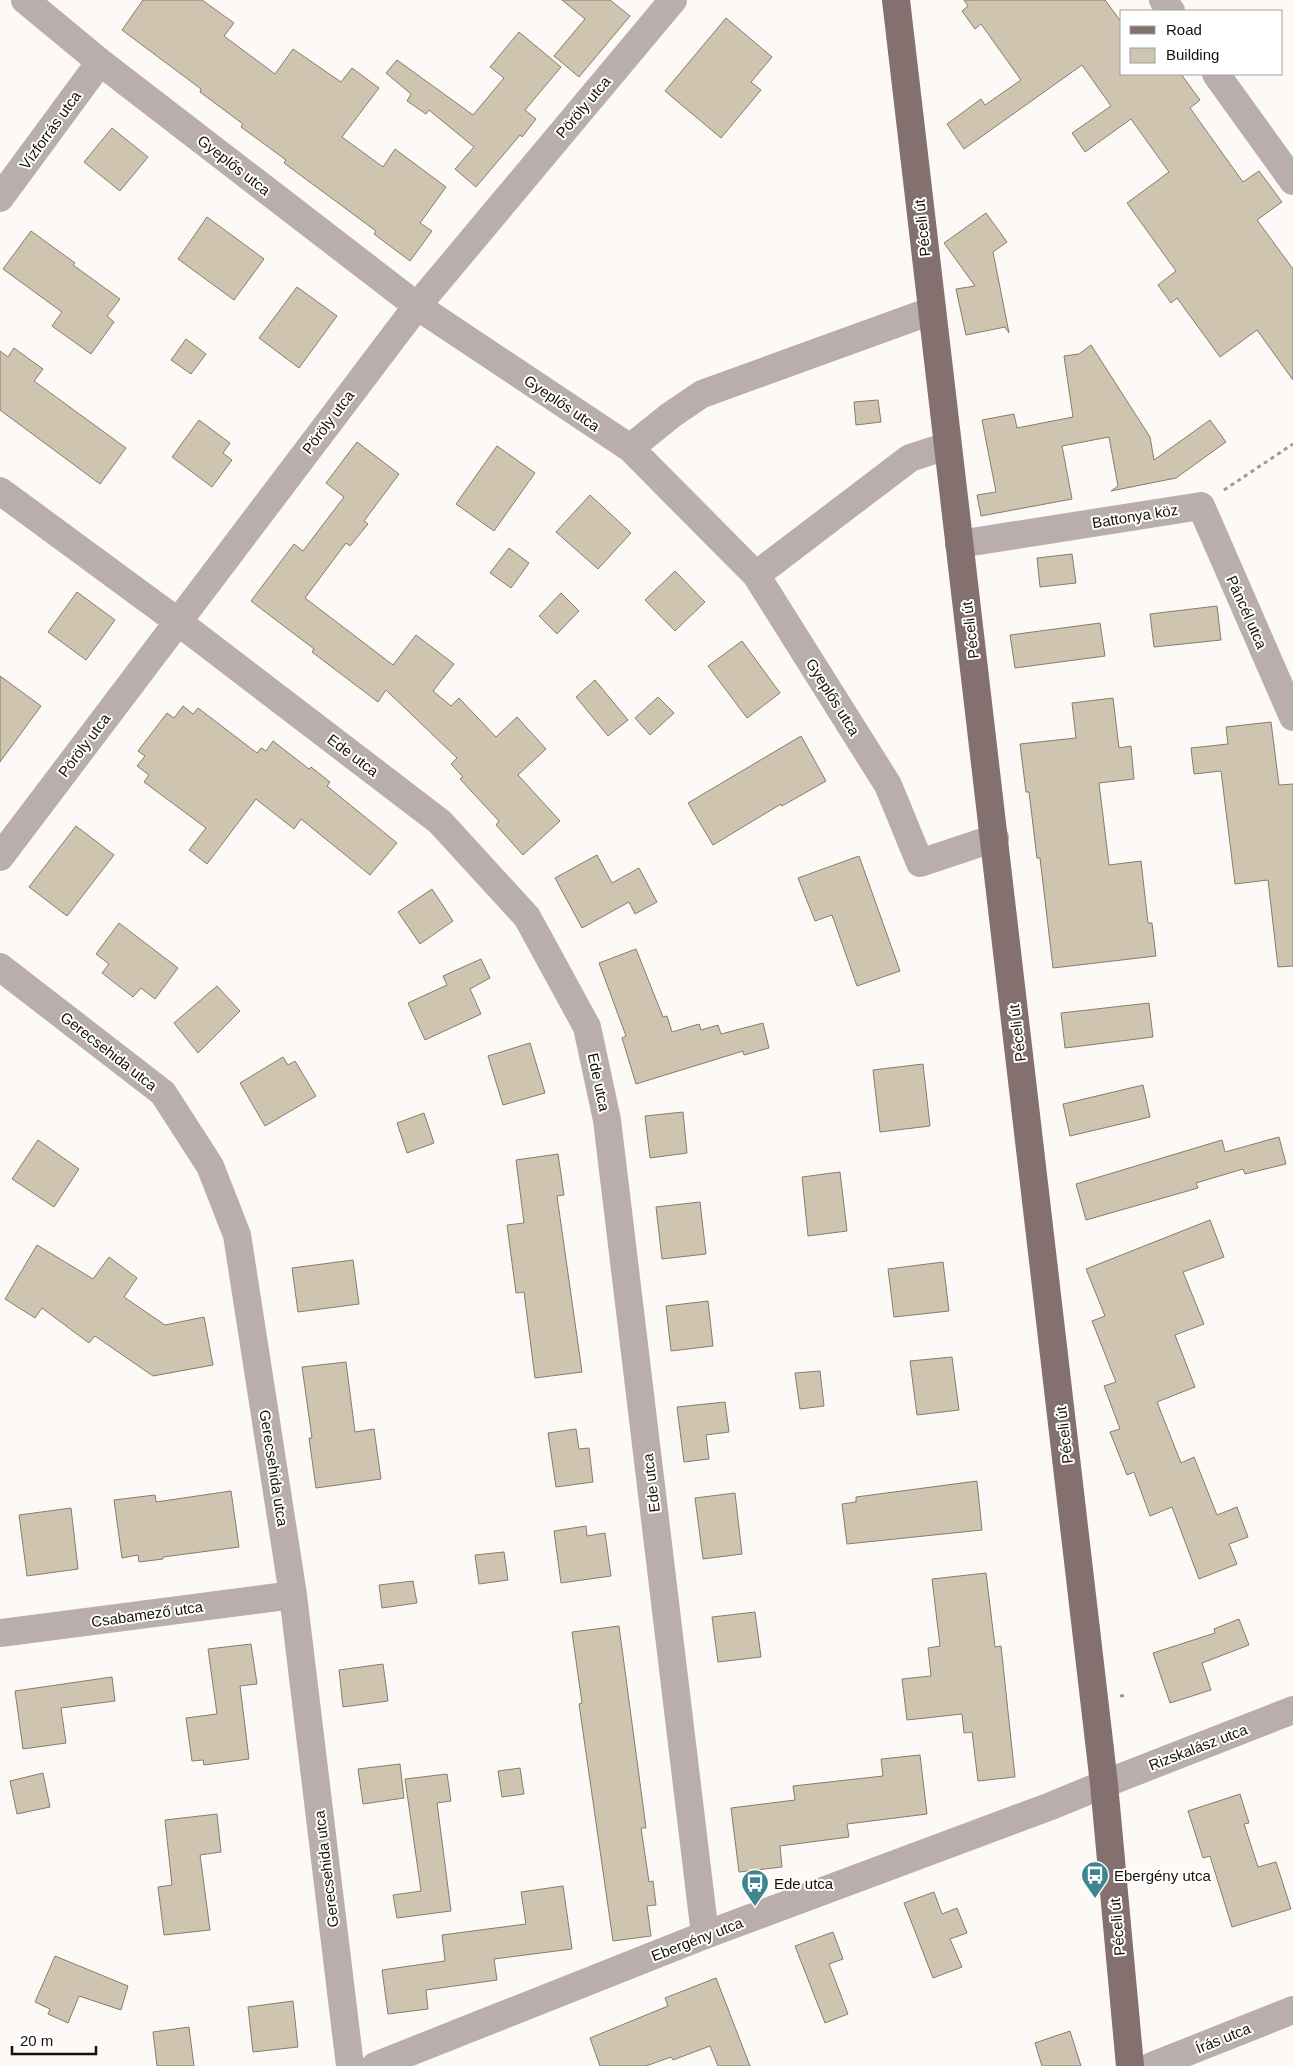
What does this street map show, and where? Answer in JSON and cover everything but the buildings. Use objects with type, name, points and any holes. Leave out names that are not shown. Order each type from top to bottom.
[{"type":"main road","name":"Péceli út","points":[[896,0],[1104,1784],[1130,2066]]},
{"type":"street","name":"Gyeplős utca","points":[[25,0],[100,62],[417,306],[630,448],[756,575],[888,785],[920,863],[995,838]]},
{"type":"street","name":"Pöröly utca","points":[[0,857],[417,306],[664,3]]},
{"type":"street","name":"Vízforrás utca","points":[[0,198],[100,62]]},
{"type":"street","points":[[1217,75],[1293,181]]},
{"type":"street","points":[[630,448],[670,415],[702,394],[931,311]]},
{"type":"street","points":[[756,575],[910,458],[947,446]]},
{"type":"street","name":"Ede utca","points":[[0,491],[177,621],[440,822],[527,917],[587,1027],[607,1120],[706,1935]]},
{"type":"street","name":"Battonya köz","points":[[959,544],[1201,506]]},
{"type":"street","name":"Páncél utca","points":[[1201,506],[1293,717]]},
{"type":"street","name":"Gerecsehida utca","points":[[0,967],[163,1093],[210,1166],[237,1234],[293,1595],[350,2066]]},
{"type":"street","name":"Csabamező utca","points":[[0,1633],[293,1595]]},
{"type":"street","name":"Rizskalász utca","points":[[1104,1784],[1293,1710]]},
{"type":"street","name":"Ebergény utca","points":[[375,2066],[706,1935],[1051,1806],[1104,1784]]},
{"type":"street","name":"Írás utca","points":[[1152,2066],[1293,2010]]},
{"type":"path","points":[[1201,506],[1293,444]]},
{"type":"place","name":"Ebergény utca","points":[[1095,1899]]},
{"type":"place","name":"Ede utca","points":[[755,1907]]}]
